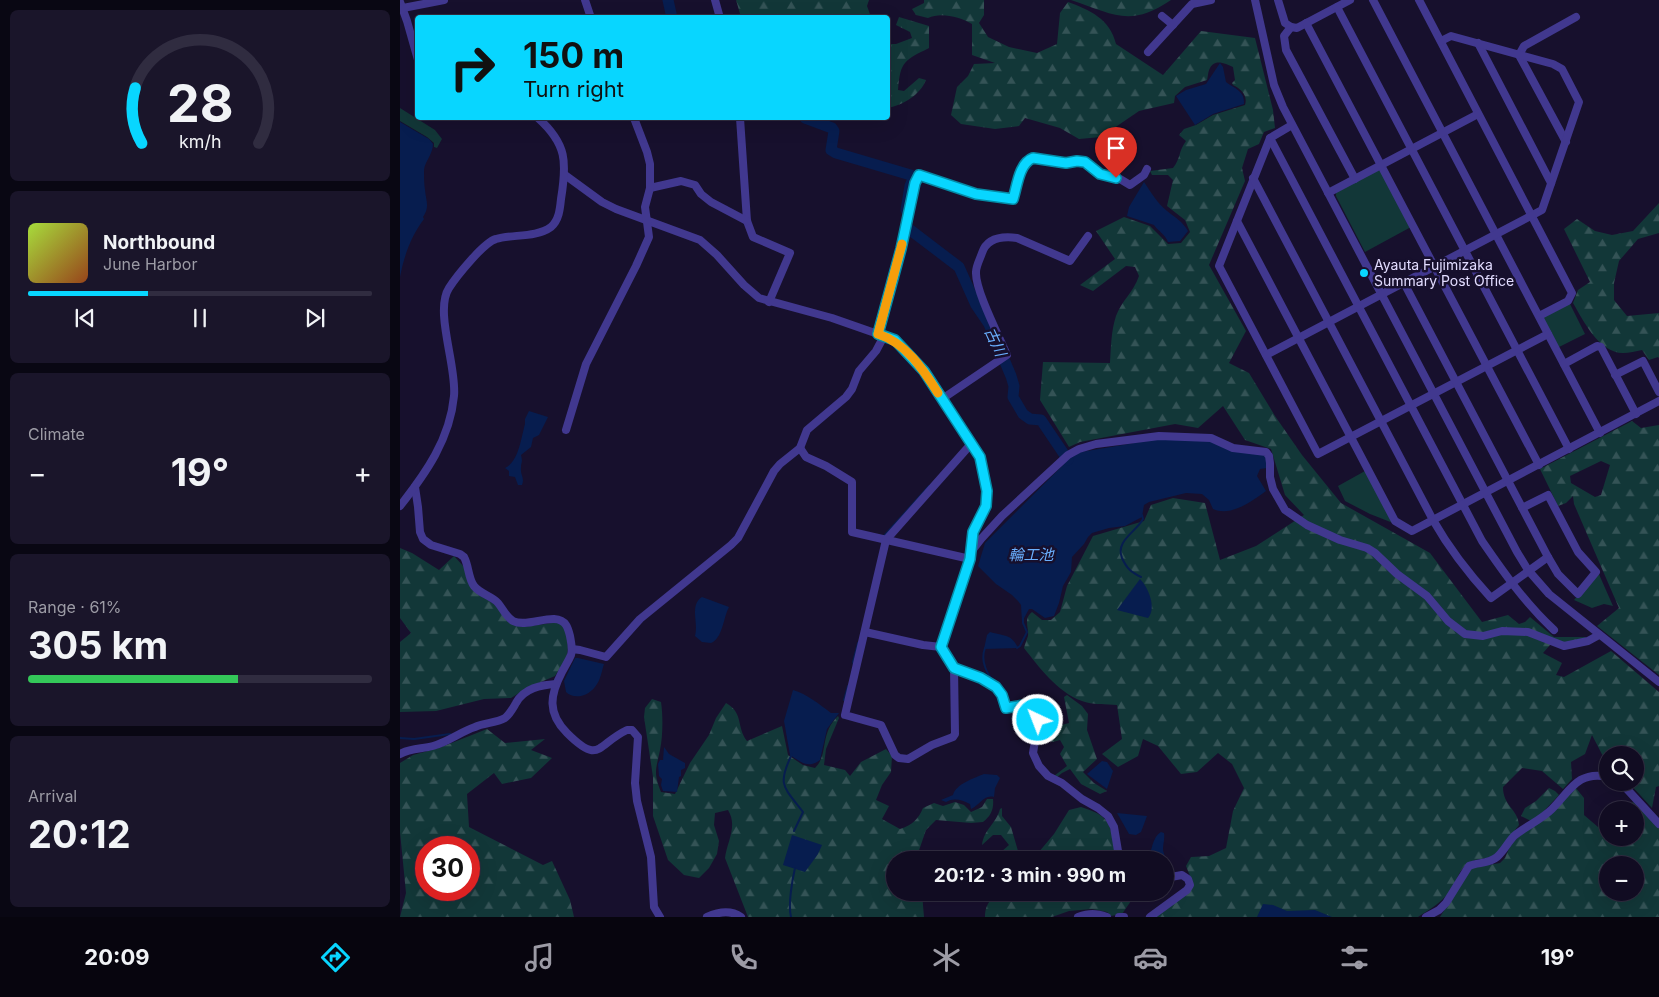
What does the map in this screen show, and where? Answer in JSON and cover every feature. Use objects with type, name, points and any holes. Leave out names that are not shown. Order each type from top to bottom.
[{"type":"street","points":[[415,50],[401,5],[444,0]]},
{"type":"street","points":[[585,0],[590,15]]},
{"type":"street","points":[[715,0],[719,15]]},
{"type":"street","points":[[1148,52],[1192,4],[1211,0]]},
{"type":"street","points":[[1255,0],[1274,85],[1292,125],[1517,552],[1528,570],[1548,594],[1658,680]]},
{"type":"street","points":[[1278,0],[1285,23],[1297,28],[1350,0]]},
{"type":"street","points":[[1373,0],[1600,433]]},
{"type":"street","points":[[1419,0],[1572,292],[1568,301],[1539,316]]},
{"type":"street","points":[[1337,7],[1569,449]]},
{"type":"street","points":[[1162,16],[1174,24]]},
{"type":"street","points":[[1519,55],[1524,46],[1576,18]]},
{"type":"street","points":[[1306,23],[1539,465]]},
{"type":"street","points":[[1291,27],[1284,36],[1286,50],[1355,179]]},
{"type":"street","points":[[1266,356],[1542,210],[1579,102],[1562,69],[1553,64],[1451,36],[1440,42]]},
{"type":"street","points":[[1478,43],[1551,183]]},
{"type":"street","points":[[1519,55],[1566,142]]},
{"type":"street","points":[[1328,194],[1478,114]]},
{"type":"street","points":[[400,506],[415,487],[439,449],[451,414],[454,386],[444,310],[447,291],[482,248],[490,241],[544,230],[554,224],[559,213],[565,163],[561,148],[550,130],[540,120]]},
{"type":"street","points":[[566,430],[586,364],[649,237],[646,203],[650,188],[649,158],[635,120]]},
{"type":"street","points":[[740,120],[747,221],[753,237],[790,254],[768,302]]},
{"type":"street","points":[[1292,125],[1270,138],[1219,266],[1318,454],[1548,334]]},
{"type":"street","points":[[1270,138],[1482,540],[1511,584],[1538,616],[1554,630]]},
{"type":"street","points":[[572,649],[606,657],[640,619],[735,542],[774,471],[800,448],[807,430],[846,397],[852,389],[858,371],[876,351],[915,183],[919,175],[976,194],[1013,199],[1024,165],[1033,158],[1059,163],[1085,162],[1100,174],[1120,179],[1130,185],[1144,175],[1146,170]]},
{"type":"street","points":[[565,175],[602,202],[700,240],[717,254],[755,295],[768,302],[832,318],[895,340],[924,371],[980,457],[988,498],[973,532],[971,556]]},
{"type":"street","points":[[1253,178],[1433,520],[1452,552],[1470,576],[1491,598],[1548,557]]},
{"type":"street","points":[[650,188],[681,181],[694,185],[700,194],[711,202],[747,221]]},
{"type":"street","points":[[1237,222],[1395,521],[1412,531],[1659,401]]},
{"type":"street","points":[[942,399],[1007,355],[980,292],[977,279],[976,270],[984,247],[991,241],[1000,238],[1017,238],[1070,261],[1088,236]]},
{"type":"street","points":[[1404,282],[1456,382],[1522,508],[1548,557],[1558,574],[1578,594],[1596,572],[1578,552],[1548,494],[1522,508]]},
{"type":"street","points":[[1564,364],[1597,346],[1601,347],[1636,414]]},
{"type":"street","points":[[1615,375],[1643,361],[1659,392]]},
{"type":"street","points":[[941,647],[971,556],[981,539],[1002,516],[1066,457],[1079,449],[1096,444],[1159,436],[1212,438],[1234,448],[1266,452],[1269,456],[1270,477],[1273,489],[1285,510],[1308,526],[1340,540],[1368,548],[1397,574],[1427,596],[1448,622],[1465,634],[1483,636],[1502,632],[1528,632],[1534,633],[1557,645],[1564,646],[1588,641],[1599,635]]},
{"type":"street","points":[[941,647],[954,668],[955,734],[953,737],[932,745],[908,759],[899,758],[895,755],[881,725],[845,715],[886,540],[971,444]]},
{"type":"street","points":[[800,448],[806,457],[826,466],[852,482],[852,532],[971,556]]},
{"type":"street","points":[[415,487],[420,532],[423,540],[431,545],[464,557],[473,585],[498,603],[513,621],[524,623],[557,619],[562,621],[568,630],[572,649],[571,655],[556,684],[552,702],[554,717],[558,724],[584,748],[596,750],[603,748],[627,730],[632,730],[638,737],[635,783],[637,801],[651,857],[654,907],[660,917]]},
{"type":"street","points":[[865,632],[923,645],[941,647]]},
{"type":"street","points":[[954,668],[981,678],[996,687],[1002,695],[1006,708],[1030,704],[1035,707],[1038,724],[1032,753],[1039,766],[1048,776],[1062,783],[1108,816],[1114,827],[1118,851]]},
{"type":"street","points":[[400,754],[409,750],[430,747],[449,741],[474,727],[504,718],[513,710],[524,692],[542,685],[556,684]]},
{"type":"street","points":[[1426,917],[1439,910],[1446,903],[1468,866],[1492,861],[1499,856],[1515,836],[1551,810],[1569,788],[1587,776],[1599,776]]},
{"type":"street","points":[[1629,791],[1659,824]]},
{"type":"street","points":[[1174,876],[1182,875],[1188,879],[1190,885],[1187,890],[1174,899]]},
{"type":"street","points":[[1150,917],[1172,901]]},
{"type":"street","points":[[707,917],[727,912],[741,917]]},
{"type":"street","points":[[1078,917],[1098,913],[1107,917]]},
{"type":"street","points":[[1118,917],[1124,917]]},
{"type":"green space","points":[[736,0],[869,0],[867,6],[870,15],[740,15]]},
{"type":"green space","points":[[924,0],[984,0],[984,15],[979,23],[988,37],[1009,47],[1037,53],[1057,44],[1060,13],[1068,2],[1084,8],[1098,17],[1109,28],[1116,44],[1163,75],[1201,31],[1255,38],[1273,110],[1275,128],[1264,132],[1259,144],[1248,149],[1242,168],[1245,181],[1209,265],[1246,331],[1229,363],[1249,373],[1275,416],[1302,455],[1341,503],[1430,553],[1482,622],[1508,615],[1519,624],[1525,622],[1530,617],[1554,637],[1585,637],[1586,639],[1550,645],[1543,653],[1562,663],[1556,675],[1564,677],[1611,651],[1659,692],[1659,786],[1656,787],[1652,808],[1636,791],[1644,791],[1644,746],[1599,746],[1599,749],[1592,735],[1585,754],[1571,762],[1572,779],[1563,789],[1542,771],[1522,768],[1503,787],[1505,799],[1516,815],[1519,825],[1502,848],[1494,855],[1468,863],[1459,873],[1449,893],[1418,917],[1154,917],[1171,901],[1174,901],[1174,898],[1192,881],[1186,866],[1191,857],[1209,856],[1226,848],[1233,811],[1244,788],[1232,764],[1218,753],[1197,772],[1181,774],[1158,746],[1143,739],[1138,756],[1118,767],[1102,754],[1122,739],[1117,705],[1095,704],[1082,701],[1064,692],[1049,678],[1024,648],[1028,636],[1027,623],[1029,615],[1032,612],[1042,620],[1051,620],[1060,612],[1067,586],[1093,536],[1144,521],[1151,505],[1173,498],[1205,503],[1220,560],[1256,546],[1304,515],[1285,495],[1271,449],[1245,440],[1223,406],[1198,428],[1175,424],[1080,442],[1069,447],[1040,400],[1043,362],[1110,363],[1112,334],[1116,316],[1139,276],[1135,267],[1126,266],[1093,291],[1080,285],[1115,259],[1096,231],[1124,217],[1150,226],[1168,244],[1181,243],[1190,232],[1185,220],[1167,206],[1173,180],[1168,175],[1152,175],[1150,171],[1173,168],[1186,141],[1179,135],[1184,129],[1196,125],[1213,115],[1245,105],[1246,98],[1241,90],[1232,83],[1235,80],[1233,67],[1218,62],[1210,68],[1207,80],[1185,87],[1175,96],[1174,103],[1139,111],[1101,137],[1079,139],[1060,128],[1025,118],[1019,126],[995,129],[961,124],[951,115],[957,87],[968,76],[974,64],[995,63],[972,55],[972,24],[950,16],[939,15],[928,18],[916,15],[912,9],[924,3]]},
{"type":"green space","points":[[1071,0],[1171,0],[1157,9],[1144,14],[1121,16]]},
{"type":"green space","points":[[899,17],[929,26],[929,48],[909,59],[902,67],[900,73],[898,90],[904,91],[919,78],[926,80],[920,90],[910,98],[890,107],[890,44],[896,44],[912,38],[910,32],[896,25]]},
{"type":"green space","points":[[400,108],[415,117],[415,120],[419,120],[435,130],[442,139],[437,148],[434,147],[434,143],[427,137],[400,121]]},
{"type":"green space","points":[[1377,170],[1381,171],[1411,227],[1365,252],[1336,196],[1336,192]]},
{"type":"green space","points":[[1659,203],[1659,233],[1638,239],[1619,261],[1614,283],[1614,300],[1627,316],[1659,313],[1659,358],[1649,360],[1642,350],[1623,353],[1614,352],[1606,348],[1587,326],[1573,303],[1578,290],[1590,282],[1564,229],[1577,219],[1595,231],[1612,235],[1633,231]]},
{"type":"green space","points":[[1569,302],[1585,334],[1559,347],[1543,319],[1544,315]]},
{"type":"green space","points":[[1632,421],[1641,428],[1659,425],[1659,675],[1597,626],[1619,608],[1574,504],[1573,496],[1566,503],[1558,506],[1540,469]],"holes":[[[1601,461],[1610,465],[1601,495],[1595,497],[1571,483],[1570,476]]]},
{"type":"green space","points":[[1365,471],[1393,523],[1345,501],[1338,486]]},
{"type":"green space","points":[[400,548],[412,553],[439,570],[454,556],[465,568],[474,590],[495,605],[514,625],[524,627],[559,622],[566,629],[568,647],[567,657],[555,676],[529,687],[511,698],[484,699],[436,711],[400,712],[400,642],[411,633],[400,618]]},
{"type":"green space","points":[[1598,572],[1613,606],[1604,604],[1592,608],[1574,600]]},
{"type":"green space","points":[[1067,695],[1082,706],[1088,714],[1087,730],[1097,759],[1083,772],[1094,783],[1107,791],[1100,794],[1081,784],[1070,769],[1056,778],[1054,776],[1067,766],[1060,754],[1064,747],[1060,740],[1053,742],[1048,740],[1045,733],[1051,728],[1069,723],[1064,697]]},
{"type":"green space","points":[[652,699],[661,702],[662,738],[656,771],[661,792],[675,794],[690,763],[709,735],[716,718],[726,703],[732,707],[738,716],[747,741],[782,726],[788,755],[803,765],[815,768],[819,763],[828,730],[838,716],[839,718],[826,749],[824,765],[845,770],[850,776],[861,762],[886,749],[892,756],[891,772],[882,785],[876,800],[889,806],[882,819],[900,829],[914,821],[923,808],[934,803],[943,806],[955,802],[964,805],[971,812],[982,807],[987,799],[993,799],[993,806],[990,815],[983,822],[971,823],[936,820],[926,830],[919,851],[886,851],[886,901],[923,901],[924,917],[748,917],[725,858],[732,828],[731,816],[728,810],[715,813],[714,825],[719,841],[717,854],[709,868],[699,878],[684,875],[668,860],[653,816],[653,777],[644,717],[645,708]]},
{"type":"green space","points":[[487,729],[505,743],[545,739],[531,750],[552,758],[531,778],[502,784],[494,773],[467,794],[469,827],[543,865],[552,861],[570,900],[574,917],[400,917],[406,893],[400,832],[400,763],[413,755],[439,748]]},
{"type":"green space","points":[[1575,787],[1584,798],[1584,815],[1599,826],[1599,846],[1644,846],[1644,811],[1659,828],[1659,917],[1440,917],[1471,868],[1500,863],[1505,858],[1511,844]]},
{"type":"green space","points":[[1549,788],[1559,795],[1540,815],[1531,821],[1521,816],[1525,808],[1536,801]]},
{"type":"green space","points":[[1081,807],[1104,818],[1110,827],[1115,851],[1040,851],[1054,834],[1069,810]]},
{"type":"green space","points":[[1002,808],[1002,816],[1011,827],[1018,851],[1002,851],[1009,845],[1001,835],[993,835],[982,845],[985,835],[996,819],[1000,809]]},
{"type":"green space","points":[[990,901],[1131,901],[1122,914],[1111,916],[1107,912],[1092,909],[1069,911],[1052,917],[985,917],[987,905]]},
{"type":"water","points":[[1220,63],[1223,67],[1226,82],[1241,93],[1244,104],[1213,114],[1195,125],[1176,96],[1186,90],[1206,84]]},
{"type":"water","points":[[400,122],[429,139],[433,144],[424,170],[427,204],[424,219],[415,232],[400,277]]},
{"type":"water","points":[[1144,182],[1160,205],[1181,222],[1188,231],[1180,241],[1168,242],[1154,225],[1127,216],[1129,207]]},
{"type":"water","points":[[529,411],[548,417],[539,435],[533,438],[531,447],[521,455],[523,483],[518,485],[515,477],[509,476],[509,471],[505,468],[510,465],[516,455],[521,442],[525,419]]},
{"type":"water","name":"輪工池","points":[[1210,439],[1264,455],[1267,460],[1267,468],[1260,469],[1257,476],[1266,491],[1240,507],[1226,511],[1213,509],[1209,500],[1202,494],[1186,493],[1149,502],[1144,505],[1142,517],[1125,526],[1092,533],[1088,537],[1072,557],[1071,572],[1063,586],[1054,616],[1045,618],[1029,609],[1022,622],[1021,605],[1018,601],[996,584],[978,566],[985,543],[1068,460],[1080,452],[1152,440]]},
{"type":"water","points":[[1140,579],[1146,587],[1152,603],[1151,614],[1148,618],[1117,610]]},
{"type":"water","points":[[702,597],[729,607],[718,637],[711,643],[702,642],[695,636],[695,609],[698,600]]},
{"type":"water","points":[[990,632],[1010,638],[1016,643],[1018,648],[984,649],[987,635]]},
{"type":"water","points":[[575,658],[604,664],[600,679],[591,691],[583,696],[574,696],[566,692],[564,681]]},
{"type":"water","points":[[793,690],[808,697],[831,713],[839,713],[827,729],[820,760],[816,763],[805,764],[790,755],[784,721]]},
{"type":"water","points":[[664,747],[669,754],[685,763],[685,768],[681,770],[681,776],[679,777],[677,792],[663,791],[661,785],[662,779],[659,776],[658,764],[660,760],[663,760]]},
{"type":"water","points":[[1102,761],[1107,762],[1113,771],[1107,789],[1087,774]]},
{"type":"water","points":[[984,774],[997,775],[1000,778],[995,788],[994,797],[985,798],[971,809],[970,804],[961,800],[955,799],[946,802],[941,800],[953,795],[966,782]]},
{"type":"water","points":[[1117,813],[1147,816],[1141,832],[1136,835],[1129,834]]},
{"type":"water","points":[[1164,833],[1163,851],[1151,851],[1158,834]]},
{"type":"water","points":[[792,835],[822,845],[805,872],[783,865]]},
{"type":"water","points":[[1263,904],[1273,905],[1287,911],[1315,910],[1332,917],[1257,917]]},
{"type":"waterway","name":"古川","points":[[668,0],[671,15]]},
{"type":"waterway","name":"古川","points":[[810,120],[832,128],[834,131],[831,150],[836,153],[914,176],[910,186],[906,210]]},
{"type":"waterway","name":"古川","points":[[909,229],[959,267],[976,305],[989,324],[1011,376],[1014,386],[1013,397],[1023,414],[1030,419],[1041,420],[1068,460]]},
{"type":"waterway","points":[[884,536],[929,486]]},
{"type":"waterway","points":[[1141,577],[1128,568],[1122,558],[1121,547],[1127,537],[1140,524],[1143,519],[1142,515]]},
{"type":"waterway","points":[[1017,648],[1027,632],[1023,623],[1023,617]]},
{"type":"waterway","points":[[854,665],[853,662],[858,643]]},
{"type":"waterway","points":[[985,648],[983,658],[985,668],[996,684]]},
{"type":"waterway","points":[[844,700],[848,686]]},
{"type":"waterway","points":[[400,738],[414,739],[450,734]]},
{"type":"waterway","points":[[792,754],[787,764],[784,785],[803,812],[794,831]]},
{"type":"waterway","points":[[791,917],[790,900],[795,868]]},
{"type":"slow traffic","points":[[902,244],[878,334],[895,340],[916,361],[938,393]]},
{"type":"place","name":"Ayauta Fujimizaka Summary Post Office","points":[[1364,273]]},
{"type":"route","points":[[1038,720],[1035,707],[1030,704],[1006,708],[1002,695],[996,687],[981,678],[954,668],[941,647],[942,639],[958,600],[970,559],[973,532],[983,514],[988,498],[982,465],[980,457],[924,371],[895,340],[878,334],[901,249],[915,183],[919,175],[976,194],[994,198],[1013,199],[1024,165],[1033,158],[1052,162],[1085,162],[1100,174],[1116,178]]}]
